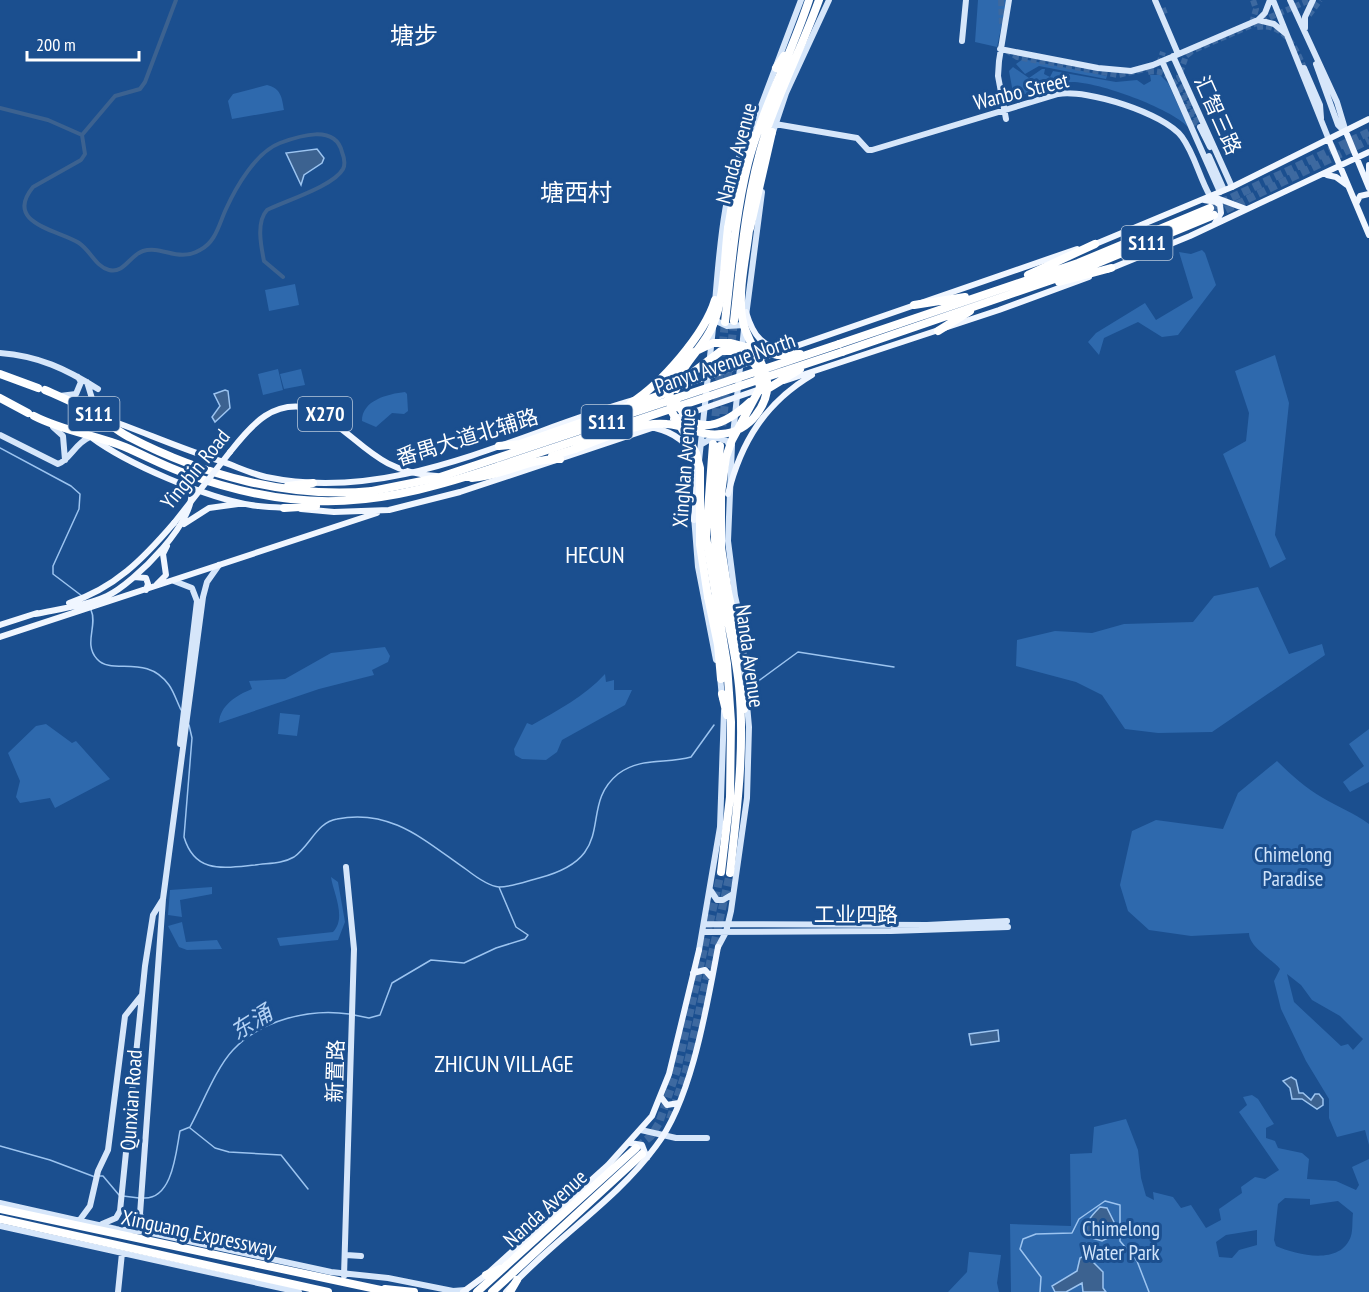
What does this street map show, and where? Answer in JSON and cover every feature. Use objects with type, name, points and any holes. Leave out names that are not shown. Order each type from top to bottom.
[{"type":"highway","name":"Nanda Avenue","points":[[808,0],[765,110],[748,162],[738,210],[730,322],[755,170],[789,70],[819,0]]},
{"type":"highway","points":[[776,68],[793,42]]},
{"type":"highway","points":[[786,93],[789,70]]},
{"type":"highway","points":[[459,479],[485,477],[654,424],[672,424],[711,434],[728,433],[742,427],[755,416],[765,399],[767,379],[742,318],[750,230],[772,132]]},
{"type":"highway","points":[[750,135],[737,177],[719,303],[713,327],[676,385],[677,403],[684,416],[705,425],[719,424],[739,412],[779,380],[818,360]]},
{"type":"highway","name":"Panyu Avenue North","points":[[0,374],[58,396],[98,416],[127,437],[215,472],[296,492],[372,491],[444,476],[813,352],[982,299],[1010,294],[1081,270],[1212,212],[1078,264],[1002,287],[982,299],[842,352],[459,479]]},
{"type":"highway","points":[[1002,287],[1095,244]]},
{"type":"highway","points":[[614,413],[652,388],[702,328],[712,309],[724,261]]},
{"type":"highway","points":[[1010,294],[1112,268]]},
{"type":"highway","points":[[914,305],[982,299]]},
{"type":"highway","points":[[938,331],[982,299]]},
{"type":"highway","points":[[721,679],[718,645],[700,545],[700,468],[696,453],[672,412],[669,389],[674,374],[688,355],[699,348],[716,343],[731,344],[777,355],[813,352]]},
{"type":"highway","points":[[499,446],[520,444],[666,393],[721,351],[738,352],[748,357],[757,367],[760,388],[732,440],[722,477],[720,531],[728,592],[743,660]]},
{"type":"highway","name":"S111","points":[[0,398],[48,424],[136,452],[187,474],[239,490],[292,500],[354,502],[406,494],[459,479]]},
{"type":"highway","points":[[136,452],[140,442]]},
{"type":"highway","name":"Nanda Avenue","points":[[721,872],[730,797],[731,730],[727,664],[706,537],[716,445],[715,549],[736,662],[742,732],[739,797],[730,873]]},
{"type":"highway","points":[[544,458],[560,459]]},
{"type":"highway","points":[[269,485],[292,487],[313,483]]},
{"type":"highway","points":[[285,508],[354,502]]},
{"type":"highway","points":[[742,732],[747,687]]},
{"type":"highway","points":[[722,694],[731,730]]},
{"type":"highway","name":"Nanda Avenue","points":[[477,1292],[639,1151]]},
{"type":"highway","name":"Nanda Avenue","points":[[492,1292],[639,1151]]},
{"type":"highway","name":"Xinguang Expressway","points":[[0,1209],[390,1292]]},
{"type":"highway","name":"Xinguang Expressway","points":[[0,1219],[328,1292]]},
{"type":"highway","points":[[486,1275],[507,1266]]},
{"type":"highway","points":[[508,1292],[517,1280]]},
{"type":"highway","points":[[516,1292],[517,1280]]},
{"type":"highway","points":[[377,1289],[414,1288]]},
{"type":"main road","points":[[627,402],[797,347],[1051,256],[1095,244],[1202,200],[1369,119]]},
{"type":"main road","points":[[1346,132],[1369,188]]},
{"type":"main road","points":[[1329,140],[1369,235]]},
{"type":"main road","points":[[155,587],[166,575],[165,548],[188,521],[209,508],[238,504],[334,512],[389,510],[460,492],[655,428],[736,397],[938,331],[1112,268],[1321,176],[1369,152]]},
{"type":"main road","points":[[1369,165],[1369,188]]},
{"type":"main road","points":[[1321,176],[1336,177],[1349,188]]},
{"type":"main road","points":[[1356,204],[1360,196],[1369,194]]},
{"type":"main road","points":[[1210,196],[1246,209]]},
{"type":"main road","points":[[1202,200],[1216,202],[1220,206],[1221,213],[1212,225]]},
{"type":"main road","points":[[627,402],[656,385],[671,372],[696,340],[715,298]]},
{"type":"main road","points":[[746,312],[753,331],[761,342],[774,347],[797,347]]},
{"type":"main road","points":[[728,494],[742,451],[763,416],[792,388],[825,368]]},
{"type":"main road","name":"番禺大道北辅路","points":[[98,416],[183,450],[264,477],[313,483],[385,479],[422,470],[627,402]]},
{"type":"main road","name":"Yingbin Road","points":[[0,637],[78,605],[96,600],[130,571],[174,523],[230,452],[262,417],[281,408],[310,408],[326,414],[391,462],[422,470]]},
{"type":"main road","points":[[310,408],[335,424],[374,457],[397,469],[418,474],[444,476]]},
{"type":"main road","points":[[655,428],[677,435],[685,442],[692,454],[696,474],[694,520]]},
{"type":"main road","points":[[90,437],[112,452],[190,487],[251,505]]},
{"type":"main road","points":[[96,600],[108,596],[134,577],[183,521],[191,501],[190,487]]},
{"type":"main road","name":"Yingbin Road","points":[[0,625],[35,614],[146,590],[389,510]]},
{"type":"main road","points":[[134,577],[146,578],[148,584],[146,590]]},
{"type":"main road","points":[[465,1291],[639,1151],[663,1135],[679,1103],[718,947]]},
{"type":"main road","points":[[517,1280],[639,1151],[641,1130],[661,1097],[699,950]]},
{"type":"main road","points":[[693,973],[705,970],[712,978]]},
{"type":"main road","points":[[661,1097],[667,1105],[679,1103]]},
{"type":"street","name":"XingNan Avenue","points":[[699,950],[711,891],[723,780],[724,719],[721,679],[698,567],[694,520],[715,298],[727,207],[740,150],[750,135],[801,0]]},
{"type":"street","points":[[718,947],[726,932],[734,893],[749,778],[747,687],[743,660],[745,638],[735,596],[728,541],[728,494],[736,397],[758,214],[772,150],[772,132],[786,93],[829,0]]},
{"type":"street","points":[[962,41],[966,0]]},
{"type":"street","points":[[1006,119],[998,76],[1000,49],[1009,0]]},
{"type":"street","name":"汇智三路","points":[[1155,0],[1226,189]]},
{"type":"street","points":[[1000,49],[1122,71],[1138,70],[1258,20],[1265,13],[1271,0]]},
{"type":"street","points":[[1271,0],[1329,140]]},
{"type":"street","points":[[1290,0],[1337,102],[1346,132]]},
{"type":"street","points":[[1305,31],[1305,16],[1313,0]]},
{"type":"street","points":[[1258,20],[1274,24],[1285,33]]},
{"type":"street","name":"汇智三路","points":[[1162,61],[1226,189]]},
{"type":"street","points":[[1316,64],[1338,125],[1346,132]]},
{"type":"street","points":[[1304,68],[1320,105],[1321,121]]},
{"type":"street","name":"Wanbo Street","points":[[775,123],[857,138],[868,150],[872,150],[1058,94],[1085,93],[1155,118],[1172,127],[1181,136],[1210,196]]},
{"type":"street","points":[[1198,127],[1226,189]]},
{"type":"street","points":[[714,320],[727,326],[745,325]]},
{"type":"street","points":[[0,353],[44,360],[76,374],[98,389]]},
{"type":"street","points":[[58,396],[76,393],[81,382],[76,374]]},
{"type":"street","points":[[86,382],[98,416]]},
{"type":"street","points":[[48,424],[63,436],[65,461]]},
{"type":"street","points":[[0,435],[53,462],[62,463],[74,447],[90,437]]},
{"type":"street","points":[[700,447],[705,440],[714,437],[727,441],[732,450]]},
{"type":"street","name":"Qunxian Road","points":[[184,729],[189,709],[203,597],[207,582],[219,565]]},
{"type":"street","name":"Qunxian Road","points":[[147,1233],[140,1214],[163,899],[181,759],[185,700],[197,601],[192,588],[174,580]]},
{"type":"street","name":"新置路","points":[[344,1276],[354,949],[346,867]]},
{"type":"street","points":[[711,891],[717,900],[723,900],[734,893]]},
{"type":"street","name":"Qunxian Road","points":[[99,1225],[110,1222],[120,1211],[145,966],[153,915],[163,899]]},
{"type":"street","name":"工业四路","points":[[728,924],[1008,924],[726,932],[704,928],[728,924]]},
{"type":"street","points":[[145,966],[158,967]]},
{"type":"street","name":"Qunxian Road","points":[[79,1221],[90,1206],[98,1171],[108,1150],[125,1016],[142,996]]},
{"type":"street","points":[[641,1130],[663,1135],[707,1138]]},
{"type":"street","points":[[0,1203],[414,1288],[465,1291]]},
{"type":"street","points":[[0,1226],[299,1292]]},
{"type":"street","points":[[119,1292],[124,1253]]},
{"type":"street","points":[[346,1255],[362,1256]]},
{"type":"street","points":[[414,1288],[423,1292]]},
{"type":"green space","points":[[978,0],[1007,0],[997,47],[975,42]]},
{"type":"green space","points":[[1023,59],[1107,76],[1106,79],[1039,66],[1025,74],[1016,64]]},
{"type":"green space","points":[[1013,67],[1029,78],[1045,69],[1044,74],[1050,77],[1053,71],[1116,82],[1137,80],[1144,85],[1151,81],[1150,75],[1160,75],[1168,83],[1188,127],[1151,104],[1116,91],[1084,83],[1057,84],[1014,98],[1009,71]]},
{"type":"green space","points":[[267,85],[278,91],[284,110],[232,119],[228,101],[233,94]]},
{"type":"green space","points":[[1202,250],[1216,285],[1178,335],[1162,337],[1138,322],[1104,338],[1099,355],[1088,342],[1096,333],[1145,303],[1156,320],[1193,298],[1179,252],[1191,254]]},
{"type":"green space","points":[[295,284],[299,305],[269,311],[265,290]]},
{"type":"green space","points":[[1275,355],[1289,403],[1275,535],[1286,559],[1270,568],[1223,454],[1246,441],[1249,413],[1235,371]]},
{"type":"green space","points":[[278,369],[283,390],[263,395],[258,374]]},
{"type":"green space","points":[[301,369],[305,385],[284,389],[280,374]]},
{"type":"green space","points":[[405,392],[408,411],[404,414],[392,413],[376,427],[362,421],[366,408],[371,403],[391,394]]},
{"type":"green space","points":[[1258,587],[1289,654],[1322,644],[1325,655],[1212,732],[1158,733],[1125,729],[1102,695],[1076,682],[1016,666],[1017,640],[1055,631],[1092,633],[1124,624],[1193,622],[1214,596]]},
{"type":"green space","points":[[385,647],[390,656],[388,662],[372,670],[374,675],[319,689],[219,723],[226,706],[241,694],[252,689],[249,681],[285,679],[331,653]]},
{"type":"green space","points":[[605,674],[606,682],[614,680],[614,690],[632,690],[625,705],[562,740],[557,752],[546,760],[522,759],[515,755],[514,749],[527,723],[532,725],[570,702],[588,690]]},
{"type":"green space","points":[[280,713],[300,715],[297,736],[278,734]]},
{"type":"green space","points":[[46,724],[72,743],[76,741],[110,779],[55,808],[50,798],[20,803],[16,797],[20,781],[8,753],[36,726]]},
{"type":"green space","points":[[1369,729],[1369,782],[1350,792],[1343,782],[1364,766],[1349,744]]},
{"type":"green space","name":"Chimelong Paradise","points":[[1277,761],[1311,790],[1369,824],[1369,1145],[1365,1130],[1337,1137],[1329,1118],[1329,1099],[1306,1061],[1281,1009],[1274,981],[1280,969],[1256,948],[1249,933],[1191,936],[1149,930],[1128,911],[1120,885],[1132,831],[1156,820],[1223,829],[1238,793]],"holes":[[[1287,974],[1301,985],[1312,1000],[1340,1016],[1363,1039],[1353,1050],[1348,1044],[1341,1046],[1294,1002]]]},
{"type":"green space","points":[[331,877],[338,882],[345,922],[338,940],[280,946],[277,938],[333,932],[339,920],[339,912]]},
{"type":"green space","points":[[212,887],[212,894],[180,900],[182,917],[168,915],[170,890]]},
{"type":"green space","points":[[182,922],[186,942],[217,940],[222,949],[187,950],[179,947],[168,926]]},
{"type":"green space","name":"Chimelong Water Park","points":[[1252,1095],[1258,1099],[1274,1124],[1266,1128],[1266,1138],[1275,1141],[1278,1148],[1302,1153],[1309,1159],[1307,1179],[1336,1181],[1356,1190],[1359,1185],[1352,1167],[1369,1159],[1369,1292],[1011,1292],[1010,1224],[1071,1226],[1070,1154],[1092,1153],[1094,1127],[1126,1119],[1138,1150],[1141,1178],[1146,1196],[1154,1200],[1153,1192],[1173,1197],[1181,1208],[1191,1205],[1206,1228],[1221,1220],[1219,1209],[1242,1193],[1241,1187],[1255,1177],[1265,1179],[1279,1170],[1239,1112],[1247,1105],[1243,1097]],"holes":[[[1285,1198],[1310,1199],[1310,1205],[1338,1201],[1353,1213],[1352,1234],[1346,1245],[1328,1255],[1318,1256],[1306,1255],[1276,1246],[1274,1240],[1278,1204]],[[1257,1230],[1257,1245],[1239,1250],[1232,1258],[1219,1257],[1216,1242],[1226,1235]]]},
{"type":"green space","points":[[969,1252],[1001,1255],[997,1283],[999,1292],[948,1292],[967,1272]]},
{"type":"shaded area","points":[[317,149],[324,158],[322,163],[304,175],[301,185],[286,153]]},
{"type":"shaded area","points":[[228,391],[230,408],[215,422],[212,417],[220,406],[214,394]]},
{"type":"shaded area","points":[[998,1030],[999,1041],[971,1045],[969,1034]]},
{"type":"shaded area","points":[[1291,1077],[1296,1080],[1299,1093],[1303,1093],[1311,1100],[1315,1094],[1319,1094],[1323,1099],[1323,1105],[1317,1109],[1302,1099],[1292,1099],[1290,1088],[1283,1081]]},
{"type":"shaded area","points":[[1100,1207],[1107,1208],[1116,1226],[1114,1235],[1102,1241],[1088,1237],[1087,1232],[1089,1220]]},
{"type":"shaded area","points":[[1086,1255],[1103,1272],[1103,1288],[1106,1292],[1083,1292],[1082,1283],[1066,1292],[1055,1292],[1052,1286],[1077,1271],[1080,1258]]},
{"type":"waterway","points":[[82,135],[115,96],[140,89],[145,82],[176,0]]},
{"type":"waterway","points":[[0,108],[48,120],[82,135],[85,154],[81,160],[33,187],[26,199],[25,210],[29,218],[37,224],[79,243],[100,266],[109,270],[123,267],[143,251],[157,250],[184,255],[200,250],[210,242],[235,191],[263,154],[280,143],[306,135],[316,134],[332,138],[338,143],[344,160],[343,169],[338,175],[320,187],[267,210],[261,221],[260,234],[264,261],[283,277]]},
{"type":"waterway","points":[[0,448],[71,486],[80,494],[79,509],[53,566],[53,574],[82,596]]},
{"type":"waterway","points":[[91,610],[93,616],[91,647],[97,659],[103,664],[140,667],[160,675],[171,688],[181,710]]},
{"type":"waterway","points":[[753,685],[798,652],[894,667]]},
{"type":"waterway","points":[[189,725],[192,738],[184,837],[189,849],[203,863],[232,867],[285,861],[300,852],[319,829],[330,821],[357,817],[375,818],[407,830],[482,881],[499,887],[514,885],[565,869],[580,857],[589,844],[600,801],[606,787],[618,774],[635,765],[691,757],[714,725]]},
{"type":"waterway","name":"东涌","points":[[354,1015],[369,1018],[380,1015],[392,983],[431,960],[464,963],[496,948],[525,939],[528,935],[516,927],[499,887]]},
{"type":"waterway","name":"东涌","points":[[144,1198],[154,1196],[167,1183],[180,1131],[190,1127],[221,1067],[233,1050],[244,1040],[257,1031],[287,1018],[318,1013],[349,1014]]},
{"type":"waterway","points":[[190,1128],[215,1148],[229,1152],[281,1155],[308,1189]]},
{"type":"waterway","name":"东涌","points":[[0,1146],[50,1160],[95,1177]]},
{"type":"waterway","name":"东涌","points":[[100,1176],[103,1176],[119,1195]]},
{"type":"waterway","name":"东涌","points":[[123,1196],[139,1198]]},
{"type":"waterway","points":[[1040,1292],[1041,1277],[1020,1249],[1023,1239],[1036,1234],[1072,1233],[1079,1219],[1105,1201],[1120,1205],[1120,1241],[1137,1261],[1149,1292]]},
{"type":"tunnel","points":[[1001,0],[1002,26]]},
{"type":"tunnel","points":[[1252,23],[1256,9],[1253,0]]},
{"type":"tunnel","points":[[1187,53],[1310,0]]},
{"type":"tunnel","points":[[1309,15],[1320,0]]},
{"type":"tunnel","points":[[1161,12],[1169,9]]},
{"type":"tunnel","points":[[1257,27],[1275,28],[1288,38],[1304,68]]},
{"type":"tunnel","points":[[1006,50],[1017,57],[1118,75],[1150,68]]},
{"type":"tunnel","points":[[1159,64],[1163,52]]},
{"type":"tunnel","points":[[1191,52],[1186,56],[1179,76],[1200,127]]},
{"type":"tunnel","points":[[1148,72],[1158,72],[1173,81],[1196,128]]},
{"type":"tunnel","points":[[1210,208],[1369,132]]},
{"type":"tunnel","points":[[1215,215],[1369,140]]},
{"type":"tunnel","points":[[721,438],[734,321]]},
{"type":"tunnel","points":[[713,440],[725,322]]},
{"type":"tunnel","points":[[637,1147],[651,1136],[659,1123],[677,1070],[721,872]]},
{"type":"tunnel","points":[[670,1119],[686,1071],[730,873]]},
{"type":"district","name":"塘步","points":[[414,35]]},
{"type":"district","name":"塘西村","points":[[576,192]]},
{"type":"district","name":"HECUN","points":[[595,554]]},
{"type":"district","name":"ZHICUN VILLAGE","points":[[504,1063]]}]
